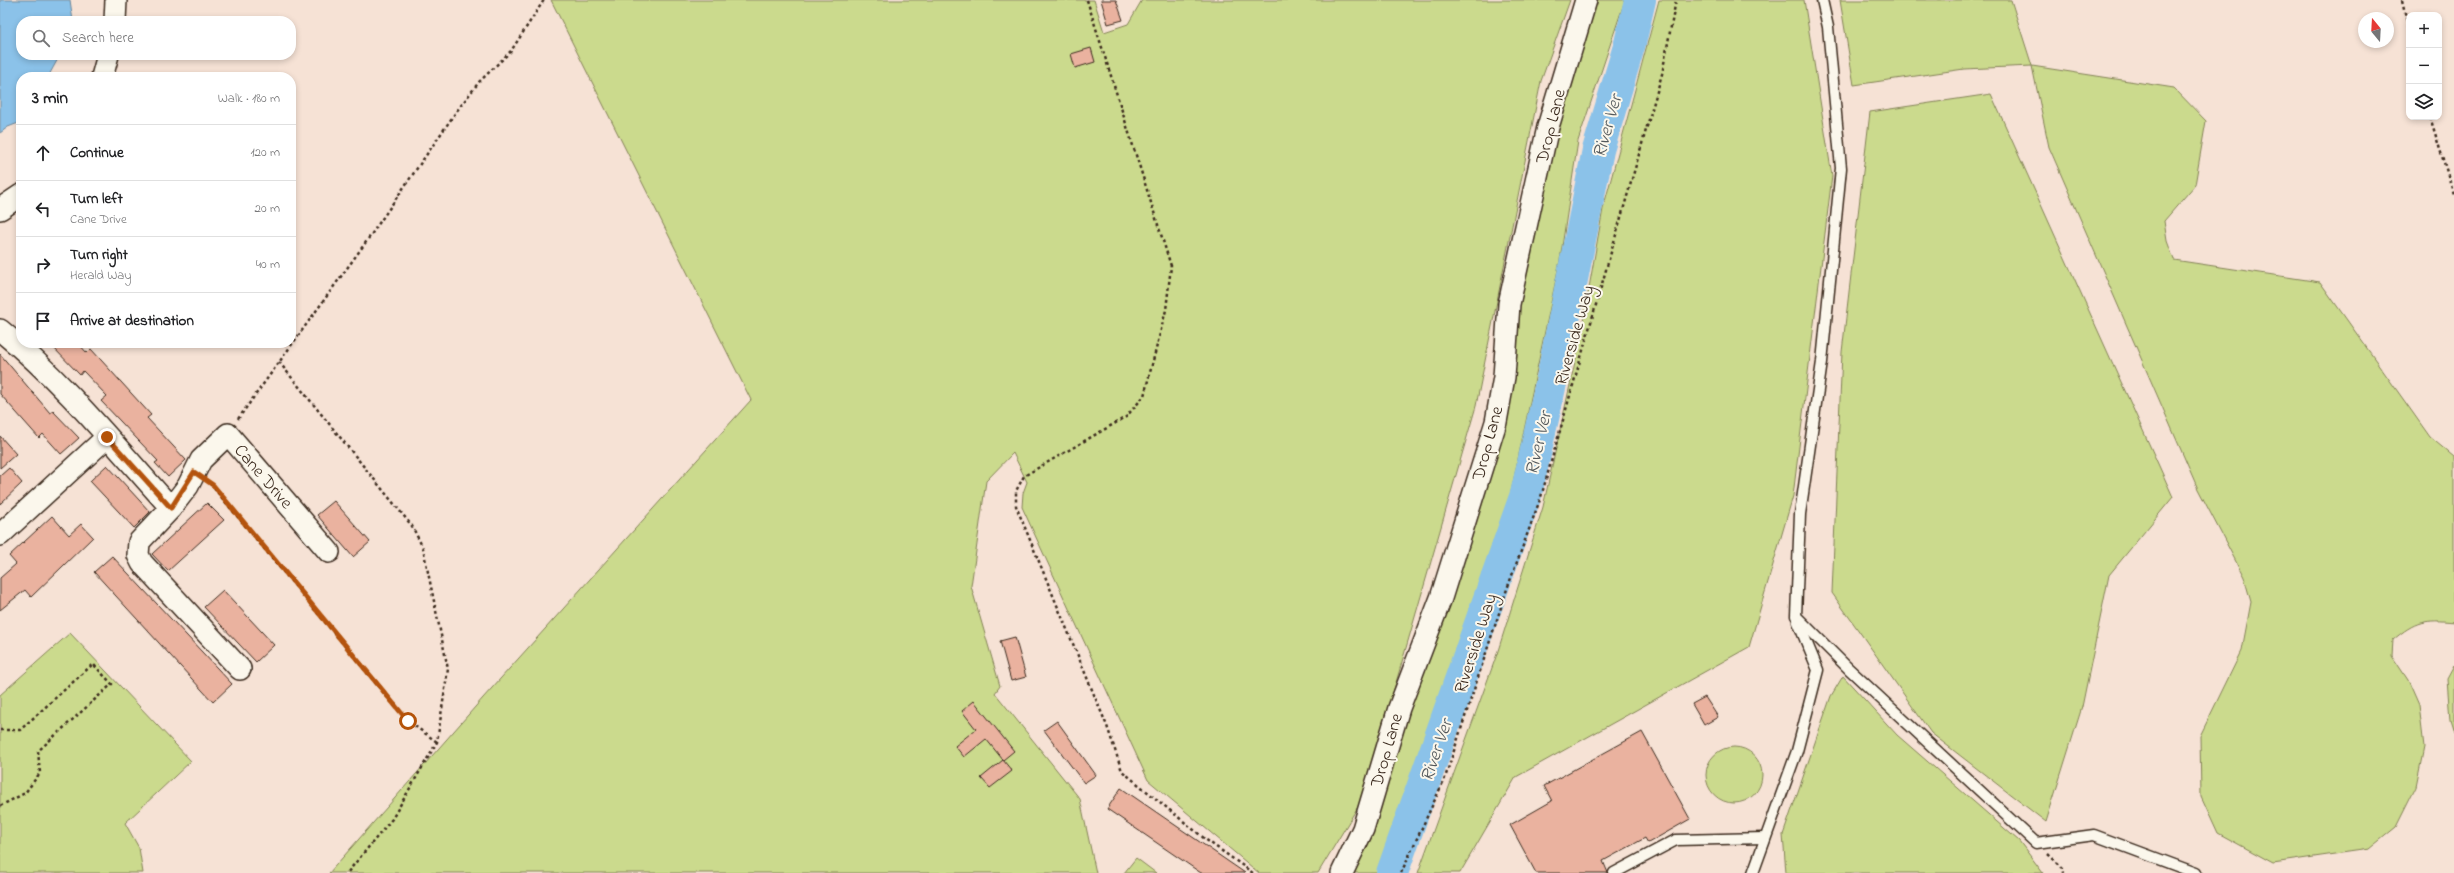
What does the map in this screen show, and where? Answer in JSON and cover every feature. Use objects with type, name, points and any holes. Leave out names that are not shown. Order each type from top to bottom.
[{"type":"street","points":[[115,16],[116,0]]},
{"type":"street","name":"Drop Lane","points":[[1342,873],[1363,829],[1399,708],[1441,598],[1496,422],[1504,377],[1509,304],[1548,127],[1586,0]]},
{"type":"street","points":[[103,72],[107,60]]},
{"type":"street","points":[[0,209],[16,198]]},
{"type":"street","points":[[0,330],[16,342]]},
{"type":"street","points":[[22,348],[107,437],[171,508]]},
{"type":"street","name":"Cane Drive","points":[[240,669],[142,563],[138,555],[139,542],[171,508],[201,460],[228,434],[329,552]]},
{"type":"street","points":[[0,535],[107,437]]},
{"type":"lane","points":[[1753,873],[1796,751],[1818,670],[1796,616],[1800,514],[1822,362],[1841,168],[1828,27],[1822,0]]},
{"type":"lane","points":[[1796,616],[1849,669],[2036,843],[2094,835],[2196,873]]},
{"type":"lane","points":[[1614,873],[1676,840],[1766,838]]},
{"type":"path","points":[[296,339],[366,242],[456,112],[479,82],[511,51],[544,0]]},
{"type":"path","points":[[1087,0],[1171,266],[1166,310],[1144,396],[1126,417],[1024,476],[1016,491],[1016,506],[1107,726],[1122,771],[1205,839],[1253,873]]},
{"type":"path","name":"Riverside Way","points":[[1401,873],[1446,778],[1507,589],[1541,497],[1662,74],[1676,0]]},
{"type":"path","points":[[2402,0],[2406,17]]},
{"type":"path","points":[[2431,120],[2454,195]]},
{"type":"path","points":[[228,434],[289,348]]},
{"type":"path","points":[[279,362],[412,526],[423,548],[448,669],[437,742],[392,818],[347,873]]},
{"type":"path","points":[[194,472],[213,485],[408,721],[437,742]]},
{"type":"path","points":[[0,730],[20,730],[93,664],[112,684],[38,751],[40,773],[25,793],[0,806]]},
{"type":"path","points":[[2036,843],[2064,868],[2064,873]]},
{"type":"green space","points":[[551,0],[1094,0],[1104,32],[1128,24],[1142,0],[1570,0],[1541,81],[1476,406],[1362,800],[1318,873],[1259,873],[1148,780],[1022,507],[1023,493],[1027,482],[1013,453],[986,481],[971,586],[1000,686],[995,693],[1080,799],[1096,873],[329,873],[483,698],[751,400]]},
{"type":"green space","points":[[1595,0],[1625,0],[1578,141],[1560,260],[1511,492],[1450,667],[1415,789],[1382,873],[1349,873],[1401,720],[1461,560],[1547,163]]},
{"type":"green space","points":[[1659,0],[1804,0],[1832,176],[1793,496],[1749,647],[1516,777],[1460,873],[1418,873],[1497,654],[1543,507],[1579,344],[1603,209]]},
{"type":"green space","points":[[1840,0],[2011,0],[2032,66],[1964,69],[1854,85]]},
{"type":"green space","points":[[2032,66],[2174,88],[2206,121],[2195,185],[2164,221],[2167,241],[2174,260],[2320,282],[2430,437],[2454,457],[2454,622],[2428,621],[2421,623],[2408,629],[2393,640],[2392,656],[2408,680],[2419,705],[2424,747],[2416,787],[2396,827],[2369,849],[2273,863],[2218,833],[2201,796],[2200,736],[2242,650],[2251,602],[2244,577],[2198,489],[2049,147]]},
{"type":"green space","points":[[1991,94],[2173,497],[2109,575],[2082,707],[2046,822],[1931,733],[1832,593],[1842,352],[1870,112]]},
{"type":"green space","points":[[70,633],[191,761],[125,823],[139,848],[143,873],[0,873],[0,695]]},
{"type":"green space","points":[[2454,666],[2454,734],[2450,721],[2447,679]]},
{"type":"green space","points":[[1843,676],[1897,735],[2019,841],[2043,873],[1786,873],[1783,835],[1831,696]]},
{"type":"green space","points":[[1728,747],[1740,747],[1750,751],[1758,759],[1762,769],[1762,781],[1758,791],[1750,799],[1740,803],[1728,803],[1718,799],[1710,791],[1706,781],[1706,769],[1710,759],[1718,751]]},
{"type":"green space","points":[[1136,858],[1156,873],[1124,873]]},
{"type":"water","points":[[0,0],[70,0],[72,16],[16,16],[16,60],[57,60],[51,72],[16,72],[16,124],[8,127],[0,133]]},
{"type":"building","points":[[1101,0],[1116,0],[1123,20],[1108,24]]},
{"type":"building","points":[[1091,48],[1095,62],[1075,68],[1071,54]]},
{"type":"building","points":[[54,348],[82,348],[87,353],[91,349],[151,415],[147,418],[186,460],[168,477],[155,463],[158,461],[101,401],[107,396],[83,371],[80,375]]},
{"type":"building","points":[[0,354],[50,413],[53,411],[79,438],[61,454],[43,434],[39,438],[0,394]]},
{"type":"building","points":[[0,436],[16,454],[0,468]]},
{"type":"building","points":[[107,465],[150,512],[134,528],[90,481]]},
{"type":"building","points":[[9,468],[22,483],[0,504],[0,476]]},
{"type":"building","points":[[334,501],[370,542],[353,557],[317,515]]},
{"type":"building","points":[[207,503],[224,520],[168,571],[152,554]]},
{"type":"building","points":[[52,516],[69,535],[81,524],[93,537],[31,597],[25,590],[0,610],[0,578],[16,564],[9,556]]},
{"type":"building","points":[[112,556],[232,684],[213,702],[94,572]]},
{"type":"building","points":[[223,590],[274,645],[256,662],[204,607]]},
{"type":"building","points":[[1015,637],[1026,677],[1011,681],[1000,641]]},
{"type":"building","points":[[1705,697],[1718,717],[1704,725],[1692,704]]},
{"type":"building","points":[[974,701],[1014,751],[1003,760],[986,739],[964,757],[955,746],[976,729],[962,711]]},
{"type":"building","points":[[1057,721],[1096,775],[1084,783],[1044,730]]},
{"type":"building","points":[[1642,732],[1690,819],[1648,843],[1645,838],[1603,861],[1608,873],[1536,873],[1510,825],[1552,801],[1544,786]]},
{"type":"building","points":[[1003,760],[1012,771],[990,788],[981,778]]},
{"type":"building","points":[[1121,788],[1245,873],[1201,873],[1107,809]]},
{"type":"waterway","name":"River Ver","points":[[1392,873],[1526,494],[1553,374],[1598,150],[1630,43],[1640,0]]},
{"type":"route","points":[[107,437],[171,508],[188,486],[194,472],[213,485],[326,619],[408,721]]}]
